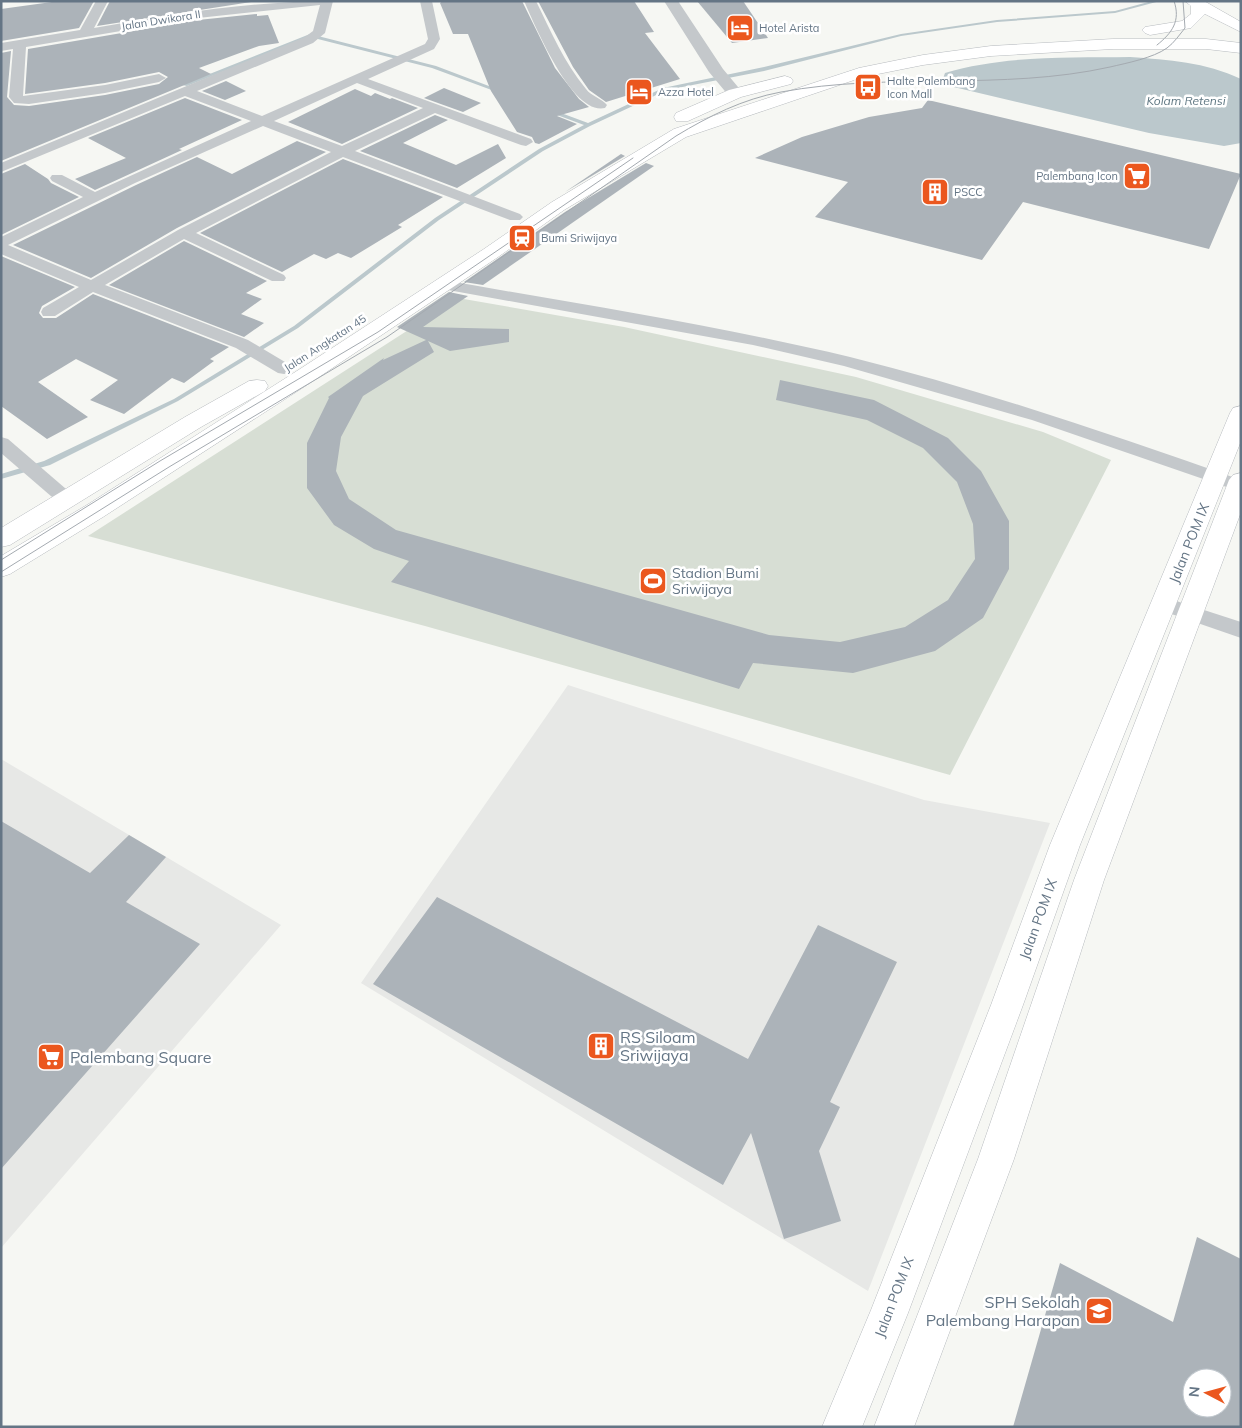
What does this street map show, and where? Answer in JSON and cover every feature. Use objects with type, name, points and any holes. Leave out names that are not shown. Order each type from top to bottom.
[{"type":"main road","points":[[1220,1],[1241,13]]},
{"type":"main road","points":[[1195,3],[1241,28]]},
{"type":"main road","points":[[923,60],[982,41],[1166,29],[1186,25],[1198,15],[1195,3]]},
{"type":"main road","points":[[1112,32],[1159,43]]},
{"type":"main road","name":"Jalan Angkatan 45","points":[[1,538],[192,422],[228,403],[284,369],[515,218],[545,196],[642,138],[732,90],[776,84],[886,53],[982,41]]},
{"type":"main road","points":[[1,568],[219,431],[444,285],[573,196],[680,133],[859,73],[923,60],[990,51],[1159,43],[1206,44],[1239,48]]},
{"type":"main road","points":[[219,431],[228,403]]},
{"type":"main road","name":"Jalan POM IX","points":[[842,1427],[889,1312],[1007,1006],[1065,845],[1177,608],[1232,481],[1241,414]]},
{"type":"main road","name":"Jalan POM IX","points":[[894,1427],[996,1159],[1177,608]]},
{"type":"street","points":[[84,34],[102,1]]},
{"type":"street","name":"Jalan Dwikora II","points":[[1,47],[198,14],[322,1]]},
{"type":"street","points":[[3,167],[314,36],[327,1]]},
{"type":"street","points":[[1,243],[94,197],[430,46],[434,39],[426,1]]},
{"type":"street","points":[[530,1],[546,37],[566,73],[583,94],[600,105]]},
{"type":"street","points":[[671,1],[717,72],[732,90]]},
{"type":"street","points":[[150,22],[159,8]]},
{"type":"street","points":[[15,114],[20,44]]},
{"type":"street","points":[[17,99],[29,100],[105,89],[159,78]]},
{"type":"street","points":[[357,79],[526,142]]},
{"type":"street","points":[[184,92],[515,218]]},
{"type":"street","points":[[49,312],[183,233],[341,151],[435,108]]},
{"type":"street","points":[[57,178],[94,197]]},
{"type":"street","points":[[183,233],[278,278]]},
{"type":"street","points":[[1,248],[92,286],[242,344],[284,369]]},
{"type":"street","points":[[444,285],[753,340],[848,362],[1038,416],[1232,481]]},
{"type":"street","points":[[1,443],[66,499]]},
{"type":"street","points":[[1177,608],[1241,630]]},
{"type":"shaded area","name":"Stadion Bumi Sriwijaya","points":[[458,298],[624,327],[856,377],[1043,432],[1111,460],[950,775],[425,626],[88,536]]},
{"type":"shaded area","points":[[568,685],[924,800],[1050,823],[868,1291],[361,983]]},
{"type":"shaded area","points":[[1,759],[281,925],[1,1248]]},
{"type":"water","name":"Kolam Retensi","points":[[1130,57],[1200,65],[1241,79],[1241,143],[1224,146],[1149,133],[941,84],[945,73],[990,63],[1013,60]]},
{"type":"building","points":[[59,1],[94,1],[79,28],[1,41],[1,9]]},
{"type":"building","points":[[110,1],[258,1],[97,26]]},
{"type":"building","points":[[442,1],[522,1],[555,68],[579,99],[589,107],[557,116],[577,124],[539,144],[535,143],[532,137],[517,132],[491,91],[468,34],[453,34],[440,3]]},
{"type":"building","points":[[538,1],[634,1],[654,32],[645,33],[680,79],[606,102],[589,90],[573,67]]},
{"type":"building","name":"Hotel Arista","points":[[697,1],[743,1],[768,38],[732,43]]},
{"type":"building","points":[[257,14],[257,16],[268,15],[279,43],[259,46],[199,68],[211,74],[1,161],[1,53],[11,51],[7,97],[14,105],[29,106],[105,95],[159,84],[168,77],[159,72],[105,83],[25,94],[28,49],[198,20]]},
{"type":"building","points":[[226,81],[246,91],[225,100],[202,91]]},
{"type":"building","points":[[444,88],[481,103],[463,112],[424,98]]},
{"type":"building","points":[[355,89],[371,96],[375,93],[418,108],[342,144],[288,122]]},
{"type":"building","points":[[185,98],[242,120],[95,190],[75,179],[126,158],[88,138]]},
{"type":"building","name":"Palembang Icon","points":[[928,100],[1241,174],[1209,249],[1023,202],[982,260],[815,217],[848,182],[755,158],[802,137],[869,117],[922,108]]},
{"type":"building","points":[[435,115],[448,120],[403,143],[456,165],[498,144],[506,158],[457,188],[360,151]]},
{"type":"building","points":[[297,141],[326,152],[177,228],[91,278],[13,245],[197,157],[232,174]]},
{"type":"building","points":[[621,154],[625,156],[565,192]]},
{"type":"building","points":[[343,159],[443,197],[398,225],[402,227],[351,258],[338,253],[326,259],[314,254],[282,272],[200,233]]},
{"type":"building","points":[[646,163],[654,166],[483,285],[464,282],[565,212]]},
{"type":"building","points":[[25,164],[51,183],[79,197],[1,235],[1,174]]},
{"type":"building","points":[[184,241],[267,281],[246,293],[262,299],[241,314],[264,323],[244,337],[109,285]]},
{"type":"building","points":[[1,256],[75,287],[42,306],[39,313],[43,318],[56,318],[93,294],[229,347],[210,359],[214,361],[184,383],[172,378],[124,414],[90,400],[118,380],[76,359],[38,382],[88,417],[47,439],[1,406]]},
{"type":"building","points":[[449,292],[468,296],[423,327],[509,329],[509,342],[450,351],[428,341],[434,352],[363,396],[341,437],[336,471],[349,499],[396,530],[769,635],[840,642],[905,627],[948,600],[975,559],[973,524],[957,482],[923,448],[867,420],[776,400],[780,380],[874,400],[948,438],[981,471],[1009,521],[1009,569],[983,618],[935,651],[853,673],[753,663],[739,689],[391,582],[409,561],[374,549],[334,525],[307,488],[307,443],[328,397],[384,358],[383,360],[426,340],[397,327]]},
{"type":"building","name":"Palembang Square","points":[[1,821],[90,873],[129,835],[166,857],[126,902],[200,944],[1,1169]]},
{"type":"building","name":"RS Siloam Sriwijaya","points":[[437,897],[748,1059],[818,925],[897,962],[830,1102],[840,1107],[819,1151],[841,1221],[784,1239],[751,1133],[723,1185],[373,984]]},
{"type":"building","name":"SPH Sekolah Palembang Harapan","points":[[1197,1237],[1241,1259],[1241,1427],[1013,1427],[1060,1263],[1173,1322]]},
{"type":"waterway","points":[[588,125],[665,89],[764,69],[901,35],[997,21],[1115,12],[1158,1]]},
{"type":"waterway","points":[[185,85],[310,35],[434,67],[499,91]]},
{"type":"waterway","points":[[551,111],[588,125]]},
{"type":"waterway","points":[[1,477],[47,463],[176,400],[296,327],[437,219],[541,150],[588,125]]},
{"type":"tram line","points":[[1157,45],[1171,31],[1176,21],[1174,1]]},
{"type":"tram line","points":[[1,572],[169,467],[387,337],[676,136],[714,115],[767,95],[822,86],[1028,78],[1069,74],[1124,64],[1155,55],[1172,44],[1185,28],[1183,1]]},
{"type":"tram line","points":[[1,560],[160,461],[378,332],[633,158]]},
{"type":"place","name":"Hotel Arista","points":[[740,28]]},
{"type":"place","name":"Halte Palembang Icon Mall","points":[[868,87]]},
{"type":"place","name":"Azza Hotel","points":[[639,92]]},
{"type":"place","name":"Palembang Icon","points":[[1137,176]]},
{"type":"place","name":"PSCC","points":[[935,192]]},
{"type":"place","name":"Bumi Sriwijaya","points":[[522,238]]},
{"type":"place","name":"Stadion Bumi Sriwijaya","points":[[653,581]]},
{"type":"place","name":"RS Siloam Sriwijaya","points":[[601,1046]]},
{"type":"place","name":"Palembang Square","points":[[51,1057]]},
{"type":"place","name":"SPH Sekolah Palembang Harapan","points":[[1099,1311]]}]
